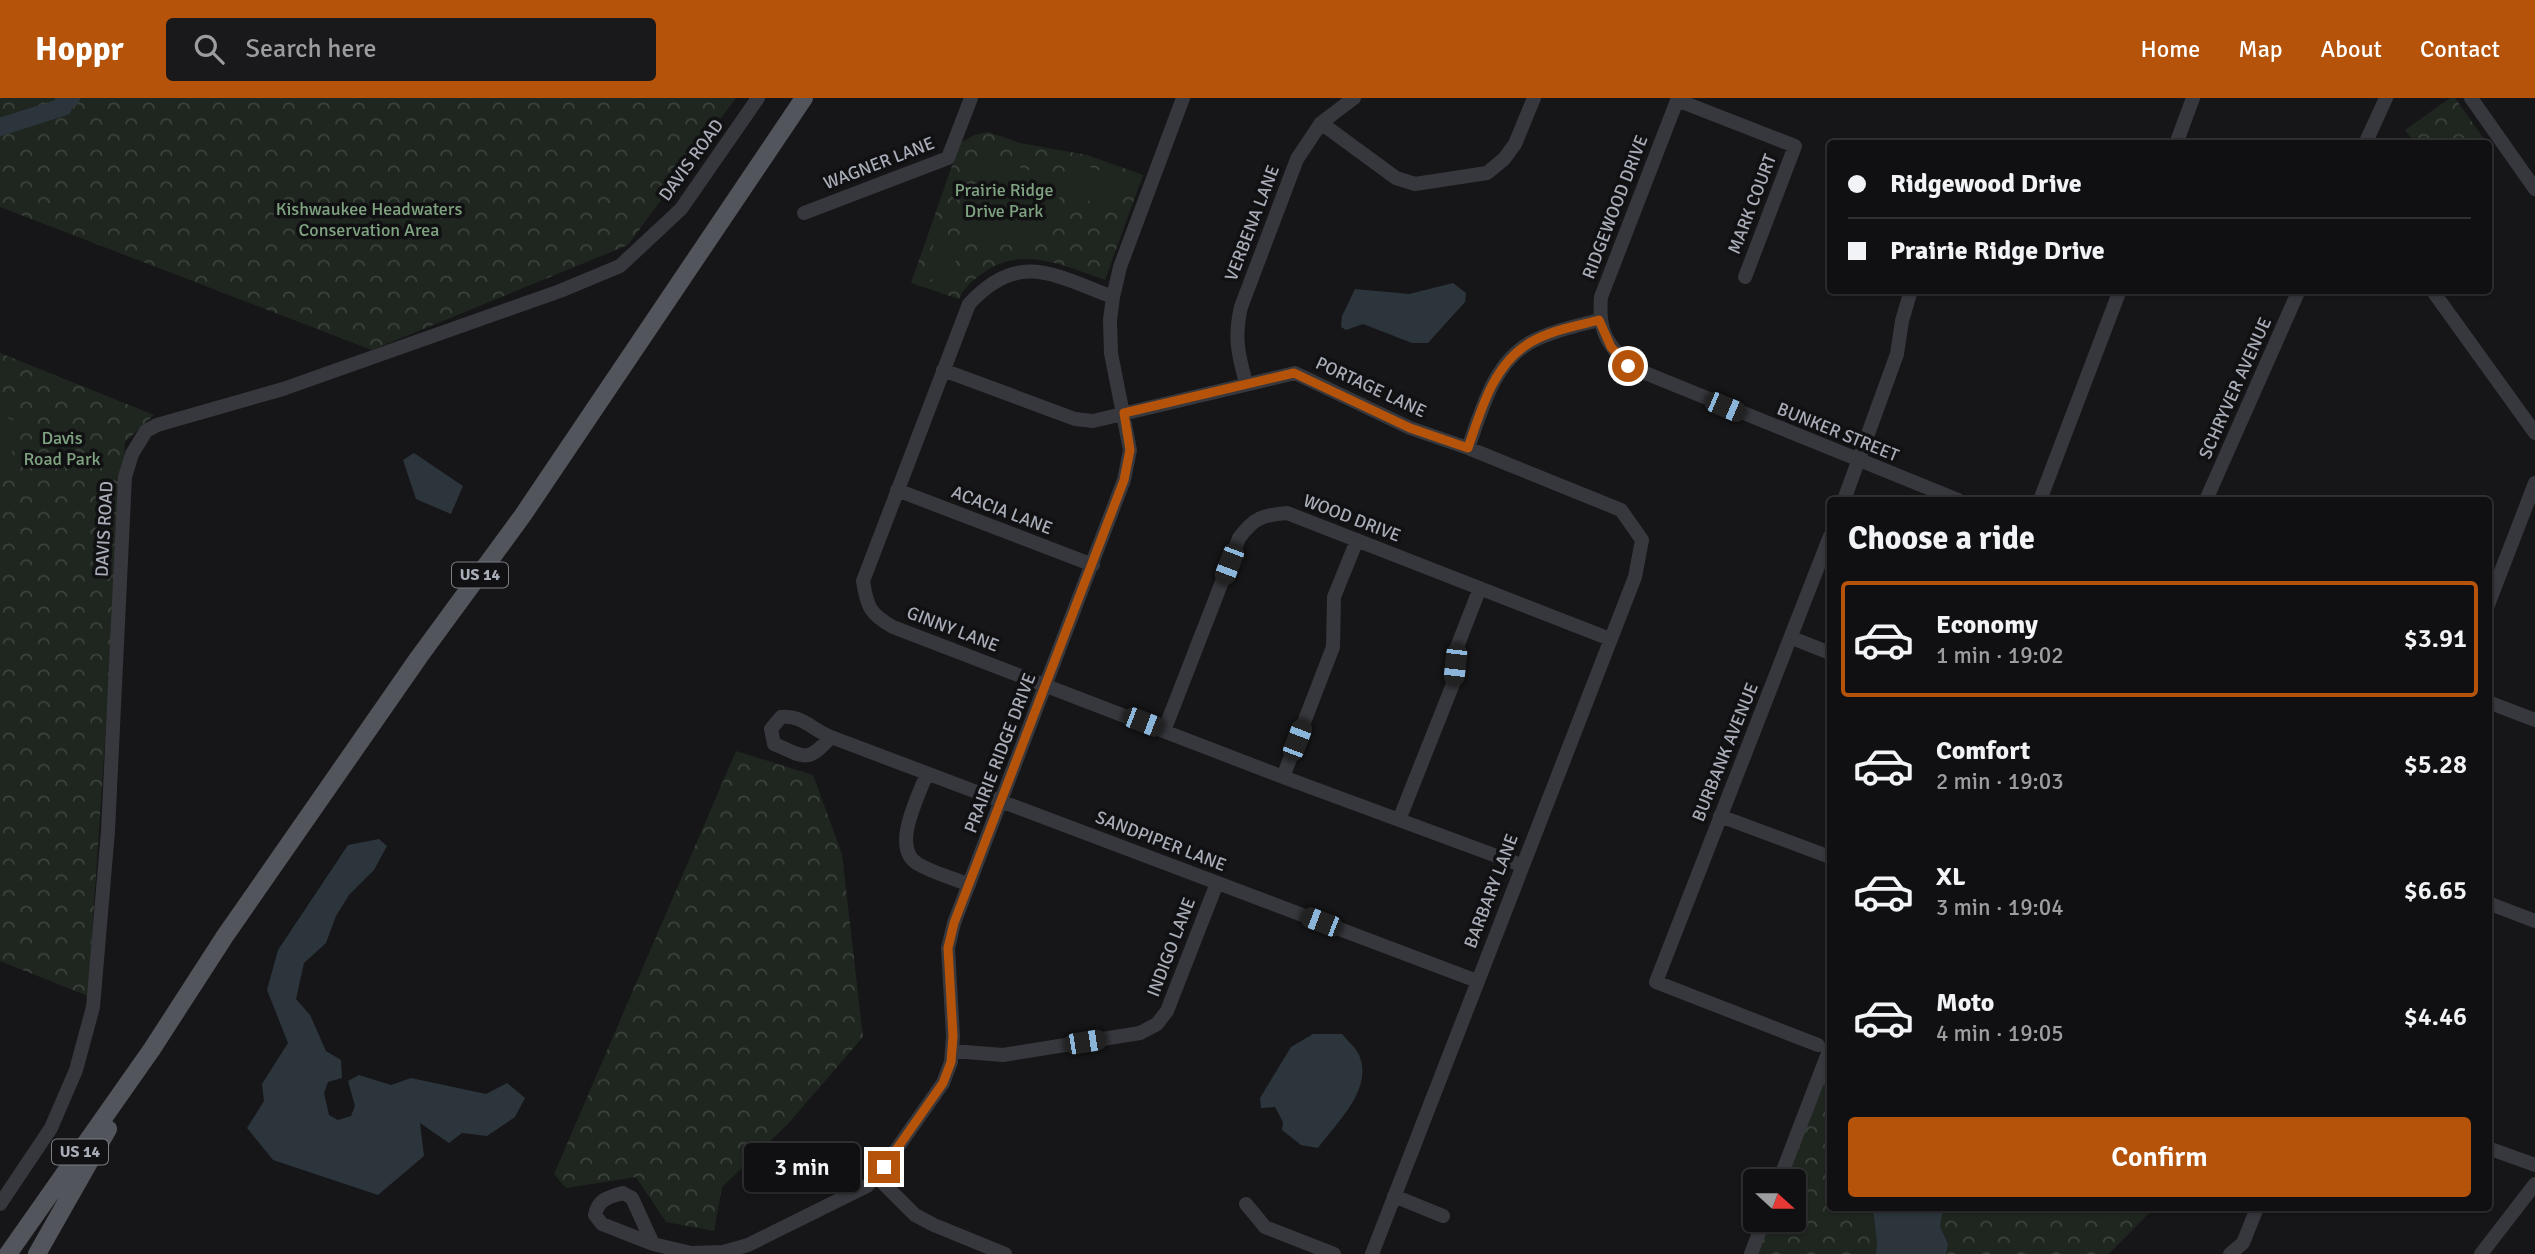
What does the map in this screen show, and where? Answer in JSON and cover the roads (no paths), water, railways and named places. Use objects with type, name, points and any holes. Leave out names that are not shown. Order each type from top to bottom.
[{"type":"main road","name":"US 14","points":[[8,1254],[152,1049],[240,914],[419,657],[523,515],[804,98]]},
{"type":"main road","name":"US 14","points":[[37,1254],[152,1049]]},
{"type":"street","name":"DAVIS ROAD","points":[[0,1205],[56,1119],[76,1070],[93,1007],[108,831],[125,477],[132,454],[146,431],[177,418],[284,390],[560,291],[620,265],[681,209],[758,98]]},
{"type":"street","name":"WAGNER LANE","points":[[804,213],[948,158],[971,98]]},
{"type":"street","name":"PRAIRIE RIDGE DRIVE","points":[[653,1244],[691,1253],[723,1252],[748,1245],[867,1186],[943,1083],[952,1051],[948,948],[954,923],[1124,480],[1130,450],[1111,353],[1110,320],[1113,297],[1120,267],[1183,98]]},
{"type":"street","name":"VERBENA LANE","points":[[1245,383],[1236,346],[1241,307],[1297,159],[1321,123],[1354,98]]},
{"type":"street","points":[[1321,123],[1396,178],[1415,184],[1487,173],[1504,159],[1515,144],[1534,98]]},
{"type":"street","points":[[2177,140],[2193,98]]},
{"type":"street","points":[[2367,140],[2386,98]]},
{"type":"street","points":[[2471,98],[2535,189]]},
{"type":"street","name":"MARK COURT","points":[[1678,99],[1794,146],[1745,277]]},
{"type":"street","name":"RIDGEWOOD DRIVE","points":[[1599,320],[1601,297],[1610,270],[1678,99]]},
{"type":"street","name":"GINNY LANE","points":[[1113,297],[1048,273],[1024,270],[1001,276],[985,285],[969,304],[863,581],[867,605],[878,619],[893,627],[1521,866]]},
{"type":"street","points":[[1845,497],[1897,354],[1910,294]]},
{"type":"street","points":[[2041,497],[2118,294]]},
{"type":"street","name":"SCHRYVER AVENUE","points":[[2207,497],[2297,294]]},
{"type":"street","points":[[2434,294],[2535,433]]},
{"type":"street","points":[[1468,448],[1489,390],[1508,362],[1529,343],[1555,332],[1599,320]]},
{"type":"street","name":"BUNKER STREET","points":[[1599,320],[1611,347],[1628,366],[1950,497]]},
{"type":"street","name":"PORTAGE LANE","points":[[943,370],[1075,419],[1093,421],[1294,373],[1410,428],[1468,448],[1621,510],[1642,540]]},
{"type":"street","points":[[2492,595],[2535,483]]},
{"type":"street","name":"ACACIA LANE","points":[[897,490],[1093,565]]},
{"type":"street","name":"WOOD DRIVE","points":[[1164,730],[1239,538],[1251,522],[1268,514],[1287,513],[1610,639]]},
{"type":"street","points":[[1283,777],[1333,647],[1334,597],[1357,540]]},
{"type":"street","name":"BARBARY LANE","points":[[1372,1254],[1635,577],[1642,540]]},
{"type":"street","name":"BURBANK AVENUE","points":[[1824,1046],[1656,982],[1827,544]]},
{"type":"street","points":[[1399,820],[1453,684],[1457,647],[1480,589]]},
{"type":"street","points":[[1792,638],[1827,652]]},
{"type":"street","points":[[2492,704],[2535,720]]},
{"type":"street","name":"SANDPIPER LANE","points":[[831,737],[1477,981]]},
{"type":"street","points":[[928,773],[907,830],[905,843],[909,855],[916,863],[969,885]]},
{"type":"street","points":[[1720,816],[1827,856]]},
{"type":"street","name":"INDIGO LANE","points":[[952,1051],[1003,1055],[1140,1033],[1157,1024],[1167,1011],[1217,883]]},
{"type":"street","points":[[2492,904],[2534,917]]},
{"type":"street","points":[[1783,1169],[1824,1046]]},
{"type":"street","points":[[2492,1149],[2535,1165]]},
{"type":"street","points":[[876,1177],[915,1215],[1005,1254]]},
{"type":"street","points":[[2481,1254],[2535,1184]]},
{"type":"street","points":[[1394,1196],[1443,1216]]},
{"type":"street","points":[[1246,1204],[1265,1227],[1334,1254]]},
{"type":"street","points":[[2230,1254],[2244,1242],[2256,1211]]},
{"type":"street","points":[[1751,1254],[1759,1232]]},
{"type":"waterway","points":[[0,127],[63,107],[64,100],[71,98]]},
{"type":"park label","name":"Prairie Ridge Drive Park","points":[[1004,200]]},
{"type":"park label","name":"Kishwaukee Headwaters Conservation Area","points":[[369,219]]},
{"type":"park label","name":"Davis Road Park","points":[[62,448]]}]
